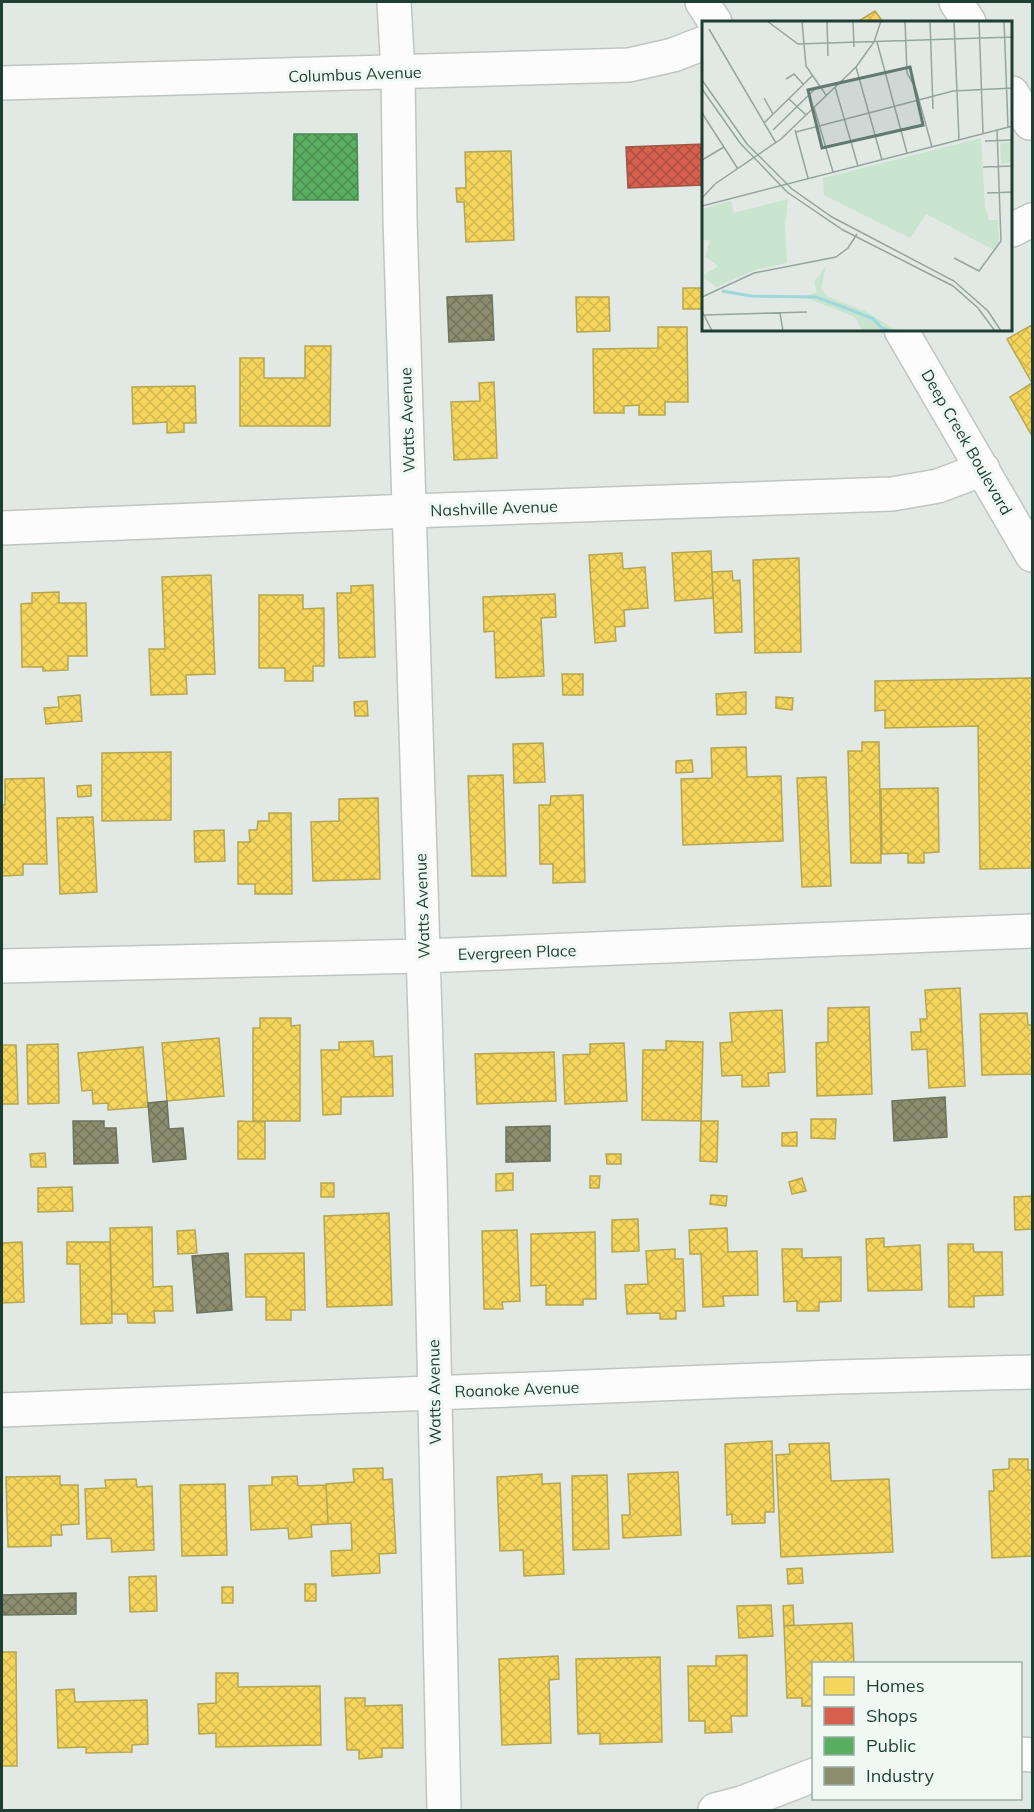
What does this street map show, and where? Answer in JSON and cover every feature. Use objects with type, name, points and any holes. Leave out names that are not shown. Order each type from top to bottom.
[{"type":"street","name":"Watts Avenue","points":[[394,2],[398,73],[423,956],[444,1810]]},
{"type":"street","points":[[702,2],[714,21]]},
{"type":"street","points":[[956,2],[968,21]]},
{"type":"street","name":"Columbus Avenue","points":[[2,83],[629,65],[673,55],[702,44]]},
{"type":"street","points":[[1013,96],[1030,123]]},
{"type":"street","points":[[1013,229],[1032,220]]},
{"type":"street","name":"Deep Creek Boulevard","points":[[902,332],[1032,555]]},
{"type":"street","name":"Nashville Avenue","points":[[2,528],[410,510],[892,494],[938,486],[983,469]]},
{"type":"street","name":"Evergreen Place","points":[[2,966],[423,956],[1032,931]]},
{"type":"street","name":"Roanoke Avenue","points":[[2,1410],[1032,1371]]},
{"type":"street","points":[[714,1810],[742,1803],[812,1775]]},
{"type":"building: Homes","points":[[875,11],[882,21],[859,21]]},
{"type":"building: Homes","points":[[511,151],[514,240],[466,242],[464,202],[457,202],[456,188],[466,188],[465,152]]},
{"type":"building: Homes","points":[[683,288],[702,288],[702,309],[683,309]]},
{"type":"building: Homes","points":[[576,297],[609,297],[610,331],[577,332]]},
{"type":"building: Homes","points":[[1032,325],[1032,383],[1007,339]]},
{"type":"building: Homes","points":[[658,327],[687,327],[688,402],[665,402],[665,415],[639,415],[639,405],[624,406],[624,413],[594,413],[593,349],[658,348]]},
{"type":"building: Homes","points":[[305,346],[331,346],[330,426],[240,426],[240,358],[264,358],[264,378],[305,378]]},
{"type":"building: Homes","points":[[494,382],[497,458],[454,460],[451,402],[480,401],[479,383]]},
{"type":"building: Homes","points":[[1032,383],[1032,436],[1010,397]]},
{"type":"building: Homes","points":[[195,386],[196,423],[184,423],[184,432],[167,433],[167,422],[133,424],[132,387]]},
{"type":"building: Homes","points":[[711,551],[713,598],[675,601],[672,553]]},
{"type":"building: Homes","points":[[622,553],[623,569],[645,567],[648,608],[624,610],[625,626],[615,627],[616,641],[595,643],[589,555]]},
{"type":"building: Homes","points":[[799,558],[801,652],[755,653],[753,560]]},
{"type":"building: Homes","points":[[732,571],[733,581],[740,580],[742,632],[715,633],[712,572]]},
{"type":"building: Homes","points":[[211,575],[215,674],[186,675],[187,694],[151,695],[149,649],[165,649],[162,577]]},
{"type":"building: Homes","points":[[373,585],[375,657],[339,658],[337,593],[351,593],[351,586]]},
{"type":"building: Homes","points":[[59,592],[59,603],[86,603],[87,656],[68,656],[68,670],[43,671],[43,667],[22,667],[21,604],[32,603],[32,593]]},
{"type":"building: Homes","points":[[555,594],[556,617],[541,618],[544,676],[496,678],[494,631],[484,632],[483,597]]},
{"type":"building: Homes","points":[[259,595],[303,595],[303,609],[324,608],[324,666],[313,666],[313,681],[285,681],[285,668],[259,668]]},
{"type":"building: Homes","points":[[562,674],[583,674],[583,695],[563,695]]},
{"type":"building: Homes","points":[[1032,678],[1032,868],[980,869],[978,726],[885,728],[885,710],[875,711],[875,681]]},
{"type":"building: Homes","points":[[746,692],[746,714],[717,715],[716,694]]},
{"type":"building: Homes","points":[[80,695],[82,721],[46,724],[44,708],[59,707],[58,697]]},
{"type":"building: Homes","points":[[776,697],[793,698],[792,710],[776,708]]},
{"type":"building: Homes","points":[[367,701],[368,716],[355,716],[354,702]]},
{"type":"building: Homes","points":[[862,742],[879,742],[881,863],[851,863],[848,751],[862,751]]},
{"type":"building: Homes","points":[[543,743],[545,782],[514,783],[513,744]]},
{"type":"building: Homes","points":[[746,747],[747,777],[781,776],[783,841],[683,845],[681,779],[712,778],[711,748]]},
{"type":"building: Homes","points":[[171,752],[171,820],[102,821],[102,753]]},
{"type":"building: Homes","points":[[692,760],[693,772],[676,773],[676,761]]},
{"type":"building: Homes","points":[[503,775],[506,876],[472,876],[468,776]]},
{"type":"building: Homes","points":[[826,777],[831,886],[802,887],[797,778]]},
{"type":"building: Homes","points":[[44,778],[47,864],[23,864],[23,875],[2,876],[2,805],[5,805],[5,779]]},
{"type":"building: Homes","points":[[91,785],[91,796],[78,797],[77,786]]},
{"type":"building: Homes","points":[[938,788],[939,852],[924,853],[924,863],[908,863],[908,853],[882,854],[881,789]]},
{"type":"building: Homes","points":[[583,795],[585,882],[553,883],[553,864],[540,864],[539,805],[550,805],[551,796]]},
{"type":"building: Homes","points":[[378,798],[380,879],[313,881],[311,822],[339,821],[339,799]]},
{"type":"building: Homes","points":[[269,813],[291,813],[292,894],[255,894],[255,884],[238,884],[238,842],[250,842],[249,830],[257,830],[258,821],[269,821]]},
{"type":"building: Homes","points":[[93,817],[97,892],[60,894],[57,818]]},
{"type":"building: Homes","points":[[224,830],[225,861],[195,862],[194,831]]},
{"type":"building: Homes","points":[[960,988],[965,1086],[929,1088],[927,1049],[912,1050],[911,1032],[921,1032],[920,1019],[927,1019],[925,990]]},
{"type":"building: Homes","points":[[869,1007],[872,1094],[817,1096],[816,1043],[828,1042],[828,1008]]},
{"type":"building: Homes","points":[[782,1010],[785,1072],[768,1073],[769,1086],[742,1087],[742,1075],[722,1076],[720,1043],[732,1042],[730,1013]]},
{"type":"building: Homes","points":[[1027,1013],[1028,1025],[1032,1025],[1032,1074],[982,1075],[980,1014]]},
{"type":"building: Homes","points":[[260,1018],[291,1018],[291,1026],[300,1025],[300,1121],[253,1121],[253,1028],[260,1028]]},
{"type":"building: Homes","points":[[219,1038],[224,1096],[167,1101],[162,1043]]},
{"type":"building: Homes","points":[[373,1041],[374,1057],[392,1056],[393,1096],[341,1097],[341,1114],[323,1115],[321,1050],[339,1050],[339,1042]]},
{"type":"building: Homes","points":[[666,1041],[703,1042],[701,1121],[642,1120],[643,1050],[666,1050]]},
{"type":"building: Homes","points":[[624,1043],[627,1101],[565,1104],[563,1055],[590,1054],[590,1044]]},
{"type":"building: Homes","points":[[58,1044],[59,1103],[28,1104],[27,1045]]},
{"type":"building: Homes","points":[[2,1045],[16,1045],[18,1104],[2,1104]]},
{"type":"building: Homes","points":[[143,1047],[148,1107],[108,1110],[108,1103],[93,1104],[92,1090],[82,1091],[78,1053]]},
{"type":"building: Homes","points":[[554,1052],[556,1101],[477,1104],[475,1054]]},
{"type":"building: Homes","points":[[811,1119],[836,1119],[835,1139],[811,1138]]},
{"type":"building: Homes","points":[[238,1121],[265,1122],[265,1159],[238,1159]]},
{"type":"building: Homes","points":[[701,1121],[718,1121],[717,1162],[700,1161]]},
{"type":"building: Homes","points":[[797,1132],[797,1146],[782,1146],[782,1133]]},
{"type":"building: Homes","points":[[45,1153],[46,1167],[31,1167],[30,1154]]},
{"type":"building: Homes","points":[[606,1154],[621,1154],[621,1164],[607,1164]]},
{"type":"building: Homes","points":[[513,1173],[513,1190],[496,1191],[496,1174]]},
{"type":"building: Homes","points":[[590,1176],[600,1176],[599,1188],[590,1188]]},
{"type":"building: Homes","points":[[802,1178],[806,1191],[792,1194],[789,1182]]},
{"type":"building: Homes","points":[[321,1183],[334,1183],[334,1197],[321,1197]]},
{"type":"building: Homes","points":[[72,1187],[73,1211],[38,1212],[38,1188]]},
{"type":"building: Homes","points":[[711,1195],[727,1196],[726,1206],[710,1204]]},
{"type":"building: Homes","points":[[1032,1196],[1032,1229],[1015,1230],[1014,1197]]},
{"type":"building: Homes","points":[[389,1213],[392,1305],[327,1307],[324,1216]]},
{"type":"building: Homes","points":[[638,1219],[639,1251],[612,1252],[612,1220]]},
{"type":"building: Homes","points":[[152,1227],[153,1287],[172,1286],[173,1311],[154,1311],[155,1323],[128,1323],[127,1314],[112,1314],[110,1228]]},
{"type":"building: Homes","points":[[727,1228],[728,1252],[757,1251],[758,1295],[723,1296],[724,1306],[703,1307],[701,1254],[690,1254],[689,1230]]},
{"type":"building: Homes","points":[[195,1230],[197,1253],[178,1254],[177,1231]]},
{"type":"building: Homes","points":[[517,1230],[520,1301],[502,1302],[503,1309],[484,1309],[482,1231]]},
{"type":"building: Homes","points":[[595,1232],[596,1299],[583,1299],[583,1305],[546,1305],[546,1285],[531,1286],[531,1234]]},
{"type":"building: Homes","points":[[884,1238],[884,1247],[920,1245],[922,1290],[868,1291],[866,1239]]},
{"type":"building: Homes","points":[[22,1242],[24,1302],[2,1303],[2,1243]]},
{"type":"building: Homes","points":[[67,1242],[110,1242],[112,1323],[81,1324],[80,1264],[67,1264]]},
{"type":"building: Homes","points":[[948,1244],[973,1244],[974,1252],[1002,1252],[1003,1295],[974,1296],[974,1307],[949,1307]]},
{"type":"building: Homes","points":[[675,1249],[675,1259],[683,1259],[685,1311],[676,1311],[676,1319],[660,1319],[660,1313],[627,1314],[625,1285],[648,1284],[646,1251]]},
{"type":"building: Homes","points":[[782,1249],[802,1249],[802,1258],[841,1257],[841,1301],[819,1302],[819,1311],[797,1311],[797,1301],[784,1302]]},
{"type":"building: Homes","points":[[304,1253],[305,1310],[291,1310],[291,1320],[266,1320],[266,1297],[246,1297],[245,1254]]},
{"type":"building: Homes","points":[[772,1441],[774,1512],[765,1512],[765,1523],[732,1524],[732,1514],[727,1515],[725,1444]]},
{"type":"building: Homes","points":[[829,1443],[831,1481],[889,1479],[893,1552],[781,1557],[776,1455],[790,1454],[789,1444]]},
{"type":"building: Homes","points":[[1009,1459],[1028,1459],[1028,1470],[1032,1470],[1032,1556],[992,1558],[989,1491],[994,1491],[993,1470],[1009,1469]]},
{"type":"building: Homes","points":[[383,1468],[383,1480],[392,1479],[396,1553],[379,1554],[380,1573],[332,1576],[331,1551],[352,1550],[351,1523],[328,1524],[326,1484],[354,1482],[353,1469]]},
{"type":"building: Homes","points":[[678,1472],[681,1535],[623,1538],[622,1515],[630,1515],[628,1474]]},
{"type":"building: Homes","points":[[542,1474],[542,1484],[560,1483],[564,1574],[524,1576],[523,1550],[500,1551],[497,1477]]},
{"type":"building: Homes","points":[[607,1475],[609,1549],[573,1550],[572,1476]]},
{"type":"building: Homes","points":[[60,1476],[60,1485],[78,1485],[79,1524],[61,1525],[62,1535],[51,1535],[51,1546],[8,1547],[6,1477]]},
{"type":"building: Homes","points":[[297,1476],[298,1486],[326,1485],[328,1524],[311,1525],[312,1537],[289,1539],[288,1528],[251,1530],[249,1486],[272,1485],[272,1477]]},
{"type":"building: Homes","points":[[136,1479],[137,1487],[152,1486],[154,1550],[112,1552],[111,1538],[87,1539],[85,1489],[106,1488],[105,1480]]},
{"type":"building: Homes","points":[[225,1484],[227,1555],[182,1556],[180,1485]]},
{"type":"building: Homes","points":[[802,1568],[803,1583],[788,1584],[787,1569]]},
{"type":"building: Homes","points":[[156,1576],[157,1611],[130,1612],[129,1577]]},
{"type":"building: Homes","points":[[305,1584],[316,1584],[316,1601],[305,1601]]},
{"type":"building: Homes","points":[[222,1587],[233,1587],[233,1603],[222,1603]]},
{"type":"building: Homes","points":[[771,1605],[773,1636],[739,1638],[737,1606]]},
{"type":"building: Homes","points":[[793,1605],[794,1625],[784,1626],[783,1606]]},
{"type":"building: Homes","points":[[852,1623],[854,1662],[812,1662],[812,1706],[802,1706],[802,1698],[787,1698],[784,1626]]},
{"type":"building: Homes","points":[[2,1652],[16,1652],[17,1766],[2,1766]]},
{"type":"building: Homes","points":[[747,1655],[747,1716],[731,1716],[732,1732],[705,1733],[705,1721],[689,1721],[688,1666],[716,1666],[716,1656]]},
{"type":"building: Homes","points":[[558,1656],[559,1679],[549,1680],[551,1743],[502,1745],[499,1659]]},
{"type":"building: Homes","points":[[660,1657],[662,1742],[600,1744],[600,1733],[578,1734],[576,1659]]},
{"type":"building: Homes","points":[[216,1673],[238,1673],[238,1687],[320,1686],[321,1745],[216,1747],[216,1733],[199,1734],[198,1704],[216,1703]]},
{"type":"building: Homes","points":[[74,1689],[75,1702],[147,1700],[148,1744],[132,1745],[132,1752],[86,1753],[86,1747],[58,1748],[56,1690]]},
{"type":"building: Homes","points":[[345,1698],[365,1698],[365,1706],[402,1705],[403,1748],[382,1748],[382,1757],[359,1759],[359,1750],[347,1750]]},
{"type":"building: Shops","points":[[702,144],[702,185],[628,188],[626,147]]},
{"type":"building: Public","points":[[294,134],[357,134],[358,200],[293,200]]},
{"type":"building: Industry","points":[[492,295],[494,340],[449,342],[447,297]]},
{"type":"building: Industry","points":[[945,1097],[947,1137],[894,1141],[892,1101]]},
{"type":"building: Industry","points":[[167,1101],[169,1129],[183,1128],[186,1159],[153,1162],[148,1103]]},
{"type":"building: Industry","points":[[73,1121],[104,1121],[104,1128],[116,1128],[118,1163],[74,1164]]},
{"type":"building: Industry","points":[[550,1126],[550,1161],[506,1162],[506,1127]]},
{"type":"building: Industry","points":[[228,1253],[232,1310],[197,1313],[192,1256]]},
{"type":"building: Industry","points":[[76,1593],[76,1614],[2,1615],[2,1595]]}]
